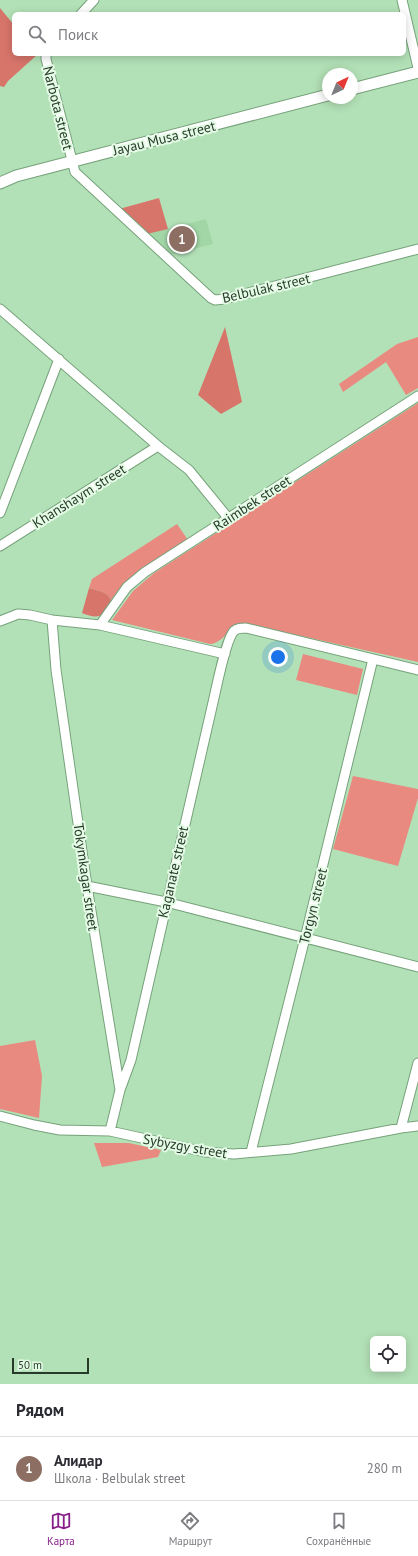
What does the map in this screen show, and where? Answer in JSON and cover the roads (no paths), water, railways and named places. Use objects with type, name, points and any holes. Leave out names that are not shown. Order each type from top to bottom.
[{"type":"street","points":[[83,12],[94,0]]},
{"type":"street","points":[[402,0],[405,12]]},
{"type":"street","points":[[406,17],[418,68]]},
{"type":"street","name":"Narbota street","points":[[46,56],[72,162]]},
{"type":"street","points":[[358,87],[418,72]]},
{"type":"street","name":"Jayau Musa street","points":[[0,183],[16,176],[322,97]]},
{"type":"street","name":"Belbulak street","points":[[72,162],[75,172],[215,300],[225,300],[418,250]]},
{"type":"street","points":[[0,309],[158,446],[180,462],[197,479],[229,519]]},
{"type":"street","points":[[0,513],[59,359]]},
{"type":"street","name":"Raimbek street","points":[[100,625],[127,587],[145,572],[418,396]]},
{"type":"street","name":"Khanshaym street","points":[[0,546],[158,446]]},
{"type":"street","points":[[0,621],[18,614],[52,620],[100,625],[225,654]]},
{"type":"street","name":"Tokymkagar street","points":[[52,620],[56,670],[87,886],[120,1090],[110,1131]]},
{"type":"street","name":"Kaganate street","points":[[120,1090],[131,1060],[166,902],[225,654],[232,633],[237,629],[242,628],[418,670]]},
{"type":"street","name":"Torgyn street","points":[[251,1152],[373,659]]},
{"type":"street","points":[[87,886],[166,902],[418,967]]},
{"type":"street","points":[[401,1128],[418,1063]]},
{"type":"street","name":"Sybyzgy street","points":[[0,1116],[60,1130],[110,1131],[205,1152],[234,1154],[291,1149],[418,1126]]},
{"type":"place","name":"Алидар","points":[[182,239]]}]
